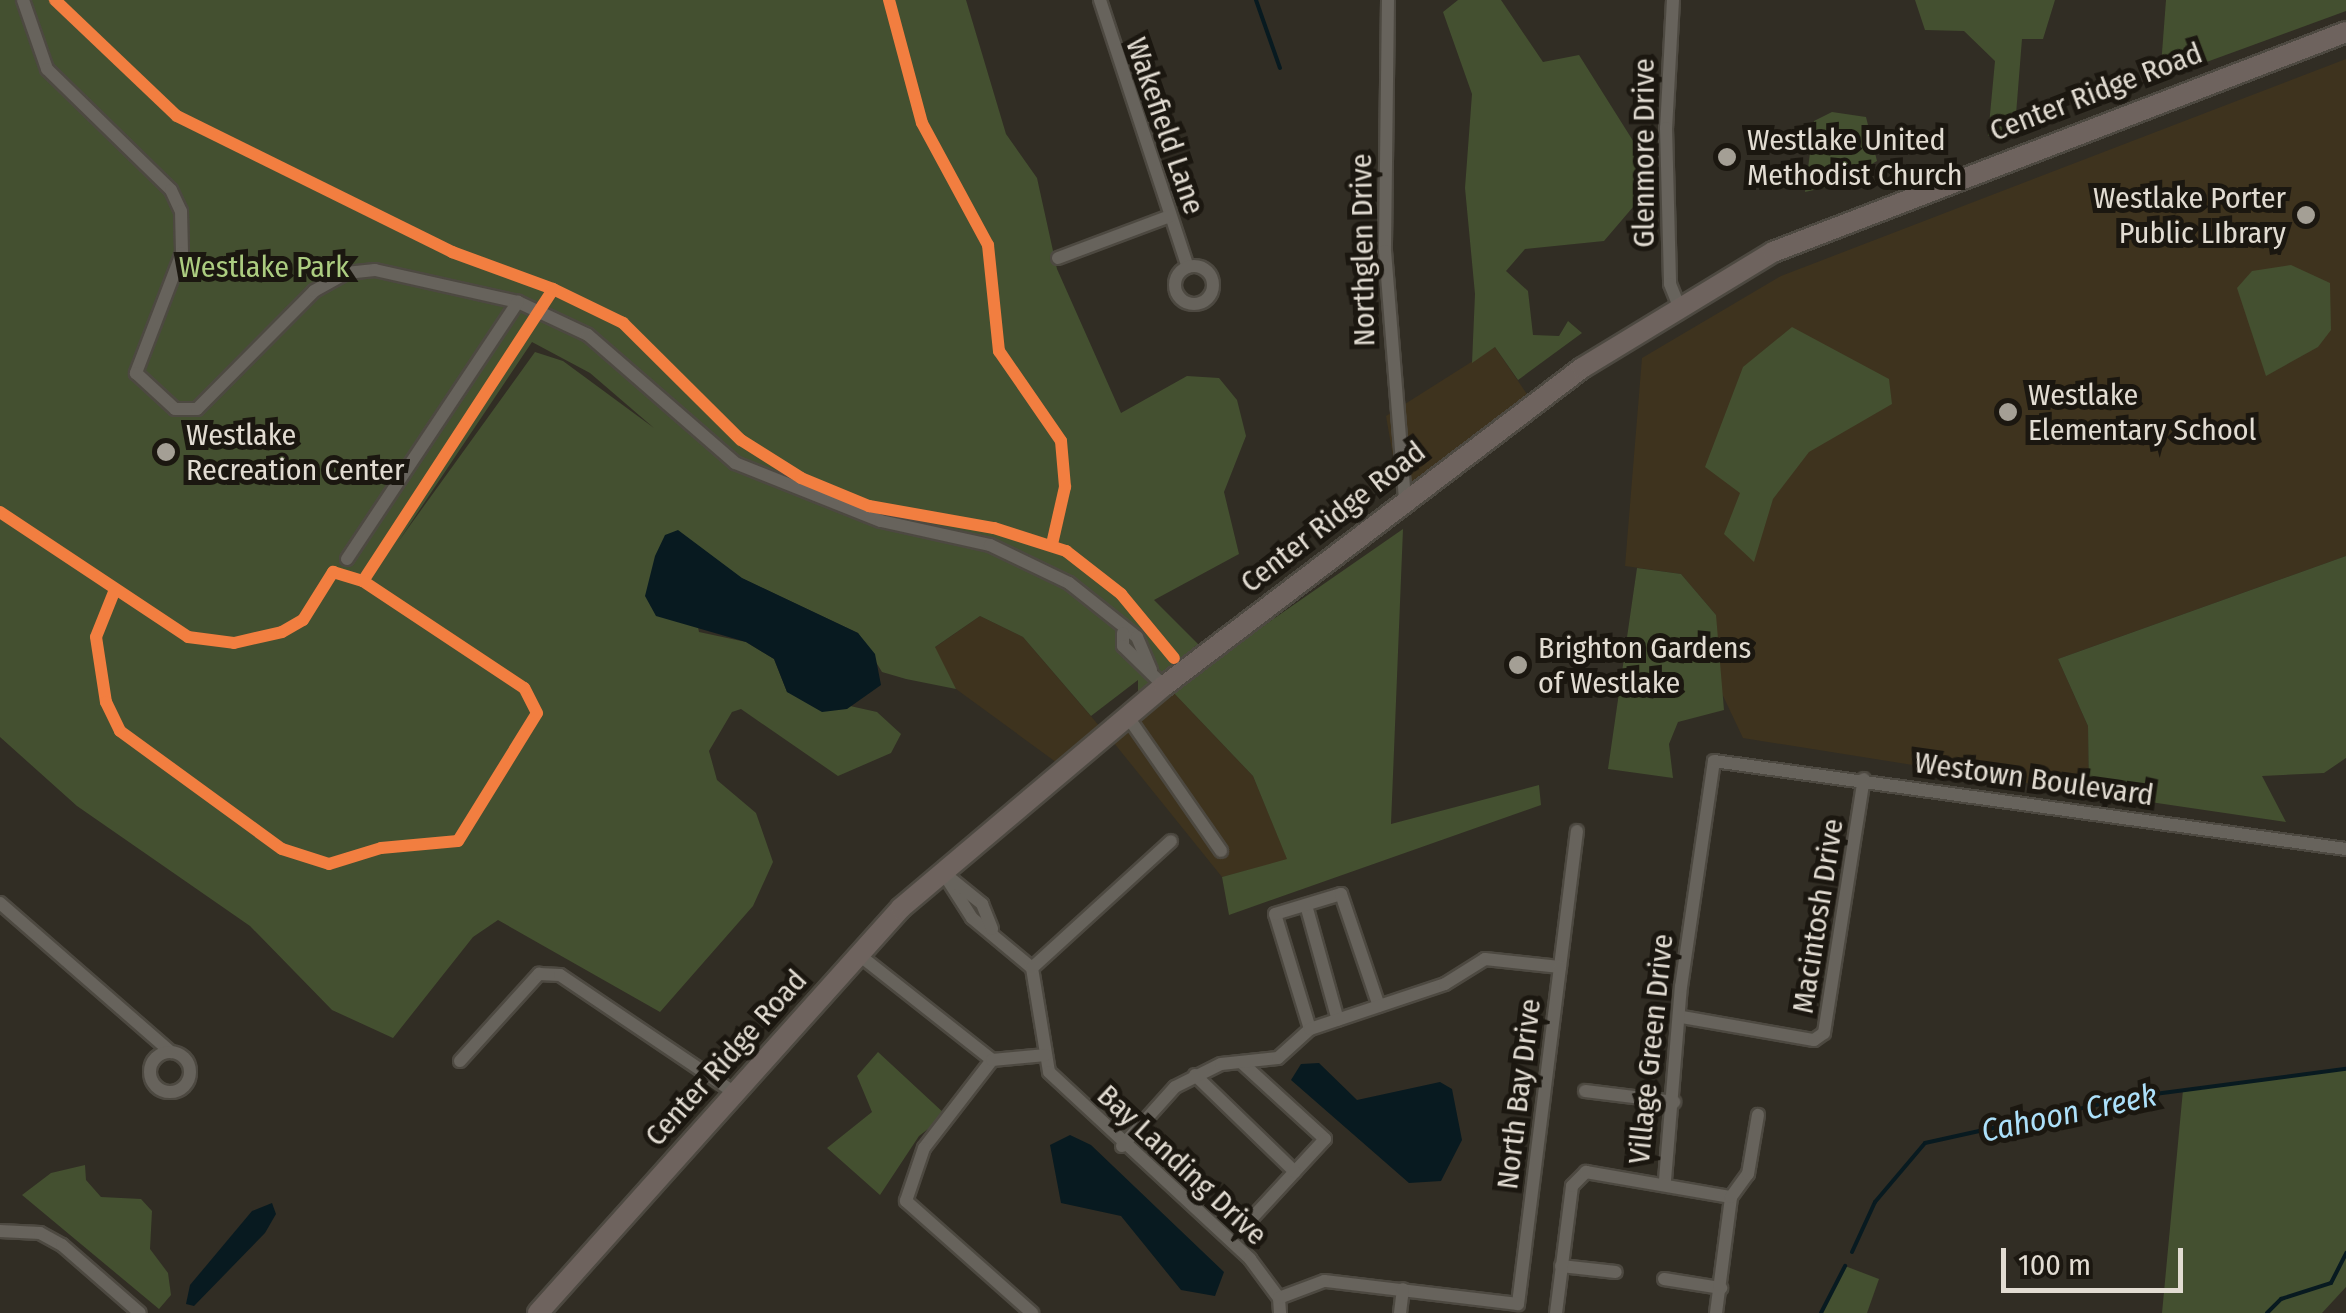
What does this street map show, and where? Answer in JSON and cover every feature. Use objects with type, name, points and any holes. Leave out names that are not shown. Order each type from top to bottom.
[{"type":"main road","name":"Center Ridge Road","points":[[538,1313],[858,954],[944,874],[1128,717],[1157,678],[1404,498],[1678,304],[1789,245],[2346,32]]},
{"type":"street","points":[[24,0],[47,69],[171,190],[181,211],[182,253],[136,373],[149,392],[176,409],[197,409],[314,291],[346,274],[375,270],[518,302],[588,334],[735,463],[804,495],[1042,567],[1122,633],[1123,646],[1157,678]]},
{"type":"street","name":"Wakefield Lane","points":[[1100,0],[1188,267]]},
{"type":"street","name":"Northglen Drive","points":[[1388,0],[1385,251],[1404,498]]},
{"type":"street","name":"Glenmore Drive","points":[[1673,0],[1666,113],[1670,284],[1678,304]]},
{"type":"street","points":[[1058,258],[1170,216]]},
{"type":"street","points":[[347,559],[518,302]]},
{"type":"street","points":[[1128,717],[1220,850]]},
{"type":"street","name":"Westown Boulevard","points":[[1714,761],[2346,849]]},
{"type":"street","name":"Village Green Drive","points":[[1556,1313],[1572,1186],[1586,1172],[1666,1180],[1714,761]]},
{"type":"street","name":"Macintosh Drive","points":[[1682,1017],[1814,1040],[1824,1033],[1864,779]]},
{"type":"street","points":[[1560,967],[1577,831]]},
{"type":"street","points":[[944,874],[982,904],[993,931],[1032,968],[1171,841]]},
{"type":"street","points":[[1310,1029],[1276,914],[1341,894],[1379,1006]]},
{"type":"street","points":[[0,902],[172,1052]]},
{"type":"street","points":[[1306,905],[1338,1020]]},
{"type":"street","points":[[858,954],[992,1060],[1046,1055]]},
{"type":"street","name":"North Bay Drive","points":[[1122,1146],[1195,1075],[1241,1062],[1278,1058],[1310,1029],[1445,984],[1484,959],[1560,967],[1518,1304],[1448,1294]]},
{"type":"street","name":"Bay Landing Drive","points":[[1032,968],[1046,1055],[1056,1080],[1122,1146],[1250,1260],[1280,1306]]},
{"type":"street","points":[[460,1061],[539,974],[560,975],[735,1093]]},
{"type":"street","points":[[992,1060],[924,1148],[906,1200],[1032,1313]]},
{"type":"street","points":[[1241,1062],[1325,1139],[1254,1216]]},
{"type":"street","points":[[1195,1075],[1295,1172]]},
{"type":"street","points":[[1585,1092],[1674,1102]]},
{"type":"street","points":[[1716,1313],[1731,1197],[1748,1174],[1758,1115]]},
{"type":"street","points":[[1666,1180],[1731,1197]]},
{"type":"street","points":[[0,1231],[40,1234],[62,1246],[140,1313]]},
{"type":"street","points":[[1560,1266],[1616,1272]]},
{"type":"street","points":[[1664,1279],[1720,1288]]},
{"type":"street","points":[[1280,1306],[1324,1280],[1448,1294],[1445,1313]]},
{"type":"street","points":[[1400,1313],[1403,1289]]},
{"type":"shaded area","points":[[2346,59],[2346,556],[2058,659],[2088,726],[2089,793],[1743,738],[1716,681],[1716,615],[1681,574],[1625,566],[1642,358],[1781,276]]},
{"type":"shaded area","points":[[1495,347],[1531,400],[1400,496],[1386,416]]},
{"type":"shaded area","points":[[980,616],[1023,637],[1101,728],[1064,768],[956,689],[934,648]]},
{"type":"shaded area","points":[[1171,690],[1253,776],[1288,860],[1222,877],[1110,738]]},
{"type":"green space","name":"Westlake Park","points":[[0,0],[966,0],[1006,134],[1037,178],[1057,269],[1121,413],[1187,376],[1219,378],[1237,400],[1246,436],[1224,492],[1239,554],[1154,600],[1198,644],[1138,695],[1138,680],[1091,716],[1023,637],[980,616],[935,647],[956,689],[906,679],[882,672],[858,633],[741,578],[678,531],[699,632],[746,642],[774,659],[787,692],[877,712],[901,734],[891,753],[838,776],[741,709],[732,712],[709,751],[717,780],[756,813],[773,862],[753,906],[660,1012],[498,920],[473,937],[393,1038],[332,1010],[250,926],[77,806],[0,737]],"holes":[[[532,342],[590,373],[654,428],[563,361],[535,352],[398,542]]]},
{"type":"green space","points":[[1458,0],[1501,0],[1543,62],[1579,55],[1642,155],[1639,200],[1604,241],[1525,249],[1506,271],[1528,291],[1533,335],[1559,336],[1568,321],[1582,333],[1518,380],[1495,347],[1472,363],[1475,294],[1465,188],[1472,94],[1443,12]]},
{"type":"green space","points":[[1915,0],[2055,0],[2043,39],[2022,39],[2015,127],[1988,136],[1995,61],[1964,31],[1925,30]]},
{"type":"green space","points":[[2166,0],[2346,0],[2346,11],[2160,79]]},
{"type":"green space","points":[[1832,112],[1866,117],[1877,161],[1836,185],[1805,192],[1814,121]]},
{"type":"green space","points":[[2291,265],[2330,283],[2331,330],[2318,347],[2266,376],[2237,288],[2252,271]]},
{"type":"green space","points":[[1792,327],[1889,379],[1892,404],[1809,452],[1773,499],[1754,562],[1724,534],[1740,493],[1705,467],[1743,367]]},
{"type":"green space","points":[[1403,529],[1391,824],[1539,785],[1541,805],[1229,915],[1222,877],[1287,859],[1253,776],[1171,690]]},
{"type":"green space","points":[[2346,556],[2346,758],[2324,773],[2262,776],[2286,822],[2089,793],[2088,726],[2058,659]]},
{"type":"green space","points":[[1637,568],[1681,574],[1716,615],[1724,710],[1678,722],[1669,744],[1673,778],[1608,769]]},
{"type":"green space","points":[[878,1052],[946,1115],[919,1136],[880,1195],[827,1148],[872,1112],[857,1076]]},
{"type":"green space","points":[[2346,1069],[2346,1287],[2322,1313],[2162,1313],[2183,1090]]},
{"type":"green space","points":[[85,1165],[86,1180],[101,1197],[141,1199],[152,1211],[150,1249],[168,1273],[171,1295],[159,1309],[22,1195],[51,1173]]},
{"type":"green space","points":[[1845,1266],[1879,1279],[1867,1313],[1821,1313]]},
{"type":"water","points":[[678,530],[742,578],[858,633],[875,654],[881,685],[847,709],[822,712],[787,692],[774,659],[746,642],[656,616],[645,596],[655,556],[665,535]]},
{"type":"water","points":[[1319,1063],[1357,1100],[1440,1082],[1452,1089],[1462,1140],[1441,1181],[1409,1183],[1291,1080],[1301,1064]]},
{"type":"water","points":[[1070,1135],[1091,1145],[1224,1272],[1215,1296],[1181,1290],[1121,1216],[1061,1203],[1050,1145]]},
{"type":"water","points":[[272,1203],[276,1214],[265,1233],[194,1306],[186,1304],[190,1285],[252,1211]]},
{"type":"waterway","points":[[1256,0],[1280,68]]},
{"type":"waterway","name":"Cahoon Creek","points":[[1852,1252],[1875,1202],[1925,1143],[2132,1097],[2346,1069]]},
{"type":"waterway","points":[[2267,1313],[2281,1299],[2331,1283],[2346,1253]]},
{"type":"waterway","name":"Cahoon Creek","points":[[1821,1313],[1845,1266]]},
{"type":"cycle path","points":[[55,0],[177,116],[452,252],[553,289]]},
{"type":"cycle path","points":[[889,0],[922,123],[988,245],[999,351],[1061,441],[1065,487],[1052,544]]},
{"type":"cycle path","points":[[0,512],[188,637],[234,643],[282,632],[303,620],[333,572],[363,581],[553,289],[623,323],[741,440],[801,478],[869,506],[994,528],[1066,551],[1121,594],[1174,658]]},
{"type":"cycle path","points":[[114,592],[96,637],[106,702],[120,731],[282,849],[329,864],[381,848],[458,841],[537,713],[524,688],[363,581]]},
{"type":"place","name":"Westlake United Methodist Church","points":[[1727,157]]},
{"type":"place","name":"Westlake Porter Public LIbrary","points":[[2306,215]]},
{"type":"place","name":"Westlake Elementary School","points":[[2008,412]]},
{"type":"place","name":"Westlake Recreation Center","points":[[166,452]]},
{"type":"place","name":"Brighton Gardens of Westlake","points":[[1518,665]]}]
